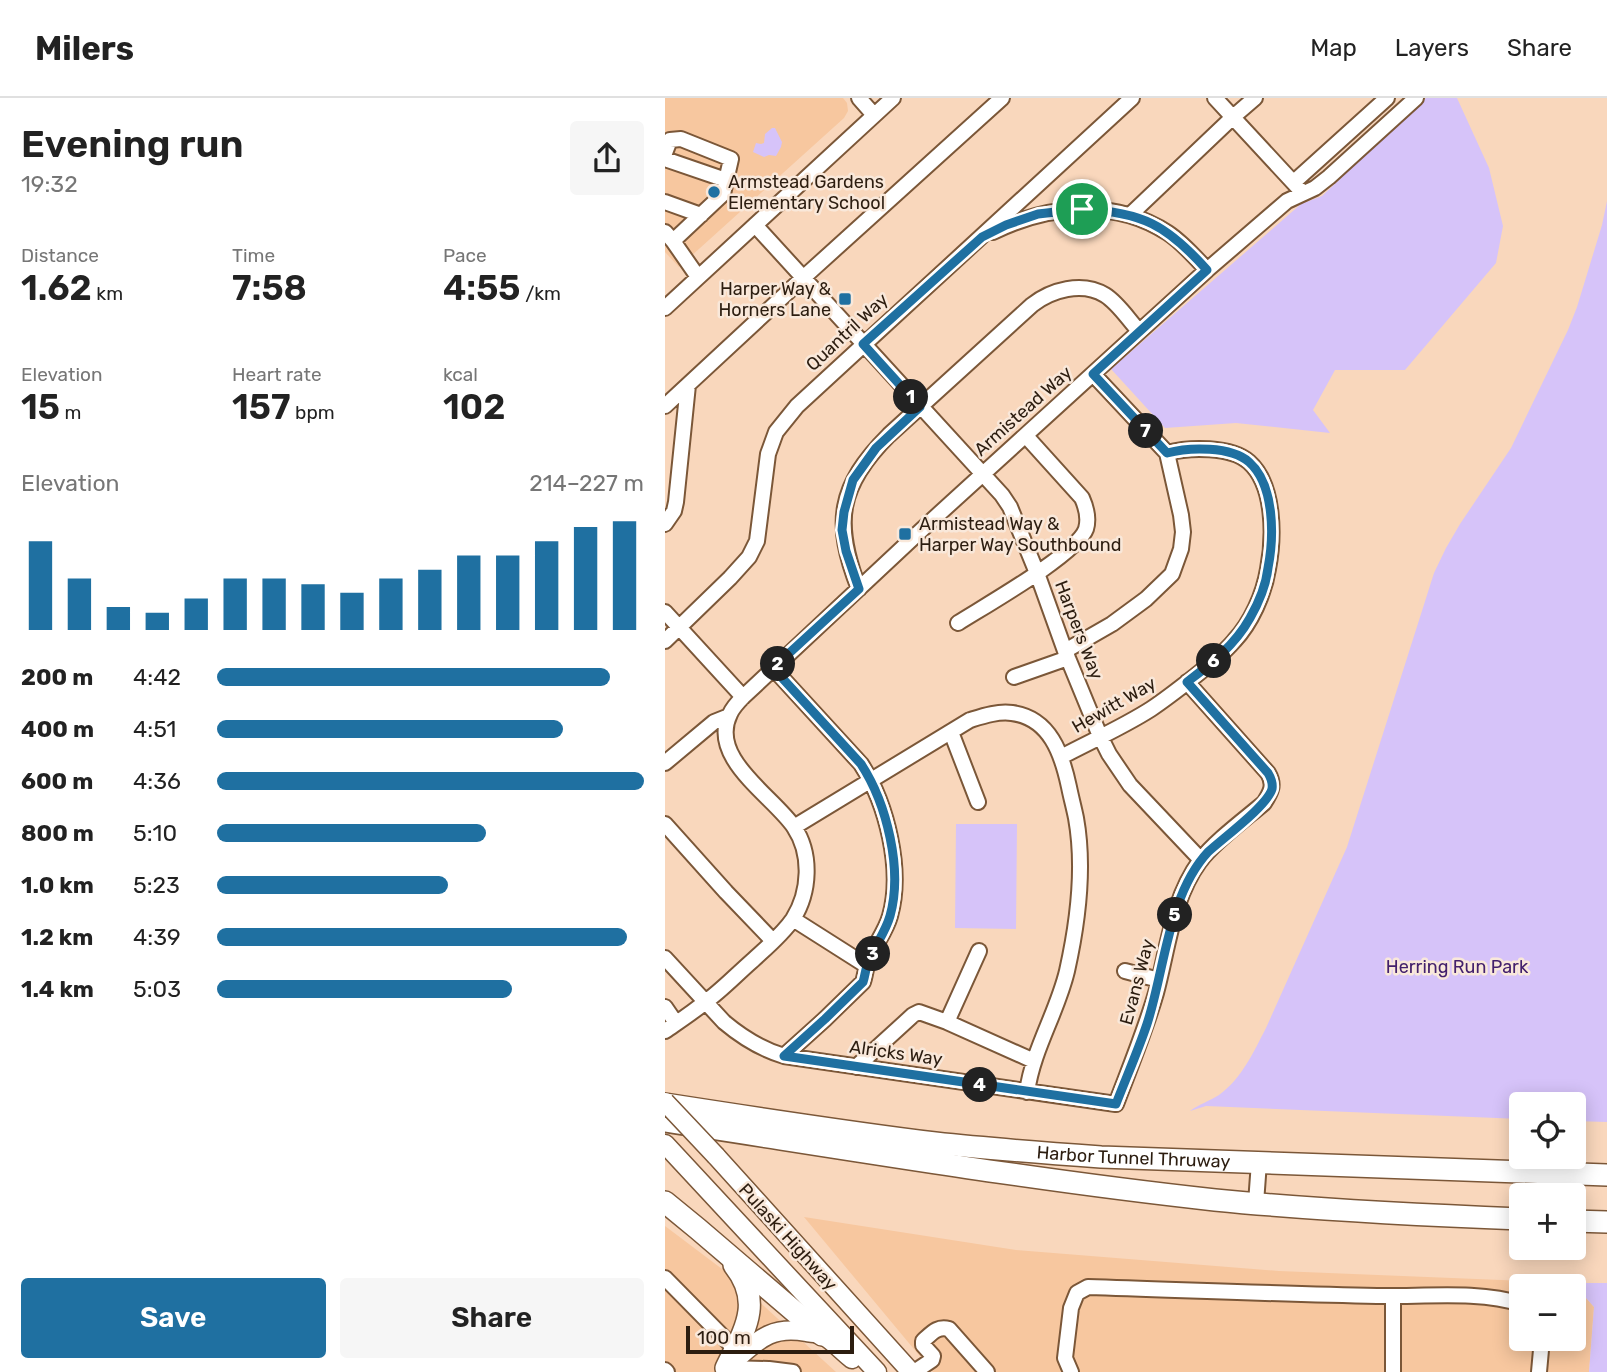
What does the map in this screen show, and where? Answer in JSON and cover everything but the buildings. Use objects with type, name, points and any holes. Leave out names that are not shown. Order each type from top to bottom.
[{"type":"highway","name":"Harbor Tunnel Thruway","points":[[665,1103],[857,1133],[1101,1157],[1607,1175]]},
{"type":"highway","name":"Harbor Tunnel Thruway","points":[[665,1121],[1005,1173],[1160,1193],[1256,1203],[1509,1219]]},
{"type":"highway","points":[[665,1202],[822,1335]]},
{"type":"highway","points":[[1586,1221],[1607,1222]]},
{"type":"highway","points":[[698,1228],[742,1275],[750,1300],[746,1327],[727,1363]]},
{"type":"main road","name":"Pulaski Highway","points":[[665,1103],[913,1372]]},
{"type":"main road","name":"Pulaski Highway","points":[[667,1147],[874,1369]]},
{"type":"main road","points":[[727,1363],[770,1333],[782,1329],[822,1335],[855,1362],[874,1369]]},
{"type":"street","points":[[859,98],[874,115]]},
{"type":"street","points":[[665,308],[893,98]]},
{"type":"street","points":[[665,406],[1002,98]]},
{"type":"street","name":"Quantril Way","points":[[665,641],[737,571],[753,550],[757,541],[768,454],[776,432],[797,405],[1132,98]]},
{"type":"street","points":[[1215,98],[1298,188],[1388,98]]},
{"type":"street","points":[[1130,215],[1255,98]]},
{"type":"street","name":"Armistead Way","points":[[665,763],[714,722],[729,716],[743,697],[773,668],[1139,331],[1287,201],[1298,188],[1315,188],[1416,98]]},
{"type":"street","points":[[665,153],[670,140],[681,139],[731,159],[723,194],[701,215],[669,237],[698,277]]},
{"type":"street","points":[[665,159],[726,180]]},
{"type":"street","points":[[665,202],[701,215]]},
{"type":"street","points":[[982,237],[1006,225],[1053,211],[1109,211],[1151,223],[1189,250],[1207,270]]},
{"type":"street","name":"Harpers Way","points":[[755,225],[996,487],[1010,507],[1066,655],[1109,754],[1130,785],[1201,860]]},
{"type":"street","points":[[859,589],[848,560],[842,530],[853,480],[876,448],[920,407],[1032,305],[1054,291],[1085,289],[1104,294],[1139,331]]},
{"type":"street","points":[[1014,677],[1066,655],[1129,613],[1172,574],[1181,549],[1181,515],[1167,453],[1093,374]]},
{"type":"street","points":[[665,524],[674,511],[676,502],[688,385]]},
{"type":"street","points":[[958,623],[1037,573],[1077,542],[1085,531],[1086,506],[1026,436]]},
{"type":"street","name":"Hewitt Way","points":[[1027,1092],[1029,1073],[1064,982],[1078,900],[1077,819],[1061,757],[1149,710],[1213,662],[1235,640],[1250,619],[1268,570],[1272,519],[1269,499],[1256,470],[1247,460],[1230,452],[1182,449],[1167,453]]},
{"type":"street","points":[[665,612],[743,697]]},
{"type":"street","points":[[773,668],[861,764],[884,815],[890,836],[894,877],[890,917],[867,966],[866,975],[857,988],[784,1056]]},
{"type":"street","name":"Evans Way","points":[[1116,1104],[1147,1025],[1176,909],[1186,884],[1201,860],[1264,803],[1273,785],[1268,773],[1187,682]]},
{"type":"street","points":[[794,827],[970,720],[1010,712],[1021,715],[1042,727],[1055,742],[1061,757]]},
{"type":"street","points":[[665,1007],[671,1027],[706,1002],[773,941],[793,919],[804,893],[807,866],[794,827],[732,756],[726,736],[729,716]]},
{"type":"street","points":[[951,732],[978,802]]},
{"type":"street","points":[[665,824],[773,941]]},
{"type":"street","points":[[793,919],[867,966]]},
{"type":"street","points":[[947,1022],[979,951]]},
{"type":"street","name":"Alricks Way","points":[[665,958],[724,1022],[768,1051],[856,1067],[1116,1104]]},
{"type":"street","points":[[1125,971],[1159,980]]},
{"type":"street","points":[[856,1067],[919,1012],[1034,1061]]},
{"type":"street","points":[[1256,1203],[1259,1162]]},
{"type":"street","points":[[665,1278],[718,1334],[727,1363],[793,1372]]},
{"type":"street","points":[[1070,1372],[1065,1358],[1070,1308],[1077,1293],[1088,1287],[1481,1297],[1509,1301]]},
{"type":"street","points":[[1393,1296],[1393,1372]]},
{"type":"street","points":[[913,1372],[932,1360],[933,1356],[923,1345],[923,1341],[936,1329],[943,1328],[949,1329],[987,1372]]},
{"type":"street","points":[[1539,1372],[1541,1351]]},
{"type":"shaded area","name":"Armstead Gardens Elementary School","points":[[665,98],[843,98],[848,111],[844,118],[679,267],[665,252]]},
{"type":"shaded area","points":[[804,1217],[1016,1250],[1279,1271],[1509,1280],[1509,1351],[1586,1351],[1586,1298],[1594,1307],[1589,1372],[933,1372]]},
{"type":"shaded area","points":[[665,1226],[730,1275],[836,1372],[665,1372]]},
{"type":"green space","points":[[1426,98],[1457,98],[1489,168],[1503,226],[1496,263],[1405,370],[1335,370],[1313,410],[1330,433],[1236,423],[1165,428],[1111,369],[1301,204],[1322,196]]},
{"type":"green space","points":[[775,128],[782,142],[776,156],[764,157],[753,152],[756,143],[764,143],[765,134]]},
{"type":"green space","name":"Herring Run Park","points":[[1607,201],[1607,1122],[1586,1121],[1586,1092],[1509,1092],[1509,1119],[1206,1106],[1190,1111],[1219,1095],[1234,1081],[1266,1028],[1347,847],[1434,573],[1460,524],[1511,448],[1568,330],[1602,225]]},
{"type":"green space","points":[[956,824],[1017,824],[1016,929],[955,928]]},
{"type":"green space","points":[[1586,1283],[1607,1283],[1607,1372],[1589,1372],[1594,1307],[1586,1298]]},
{"type":"place","name":"Armstead Gardens Elementary School","points":[[714,192]]},
{"type":"place","name":"Harper Way & Horners Lane","points":[[845,299]]},
{"type":"place","name":"Armistead Way & Harper Way Southbound","points":[[905,534]]},
{"type":"route","points":[[1082,209],[1130,215],[1151,223],[1189,250],[1207,270],[1093,374],[1167,453],[1182,449],[1230,452],[1247,460],[1263,482],[1272,519],[1268,570],[1261,593],[1250,619],[1235,640],[1187,682],[1268,773],[1273,785],[1271,791],[1264,803],[1208,852],[1186,884],[1176,909],[1147,1025],[1116,1104],[784,1056],[863,982],[867,966],[890,917],[893,898],[890,836],[867,773],[773,668],[859,589],[851,569],[842,530],[853,480],[876,448],[920,407],[863,344],[982,237],[1038,214],[1082,209]]}]
